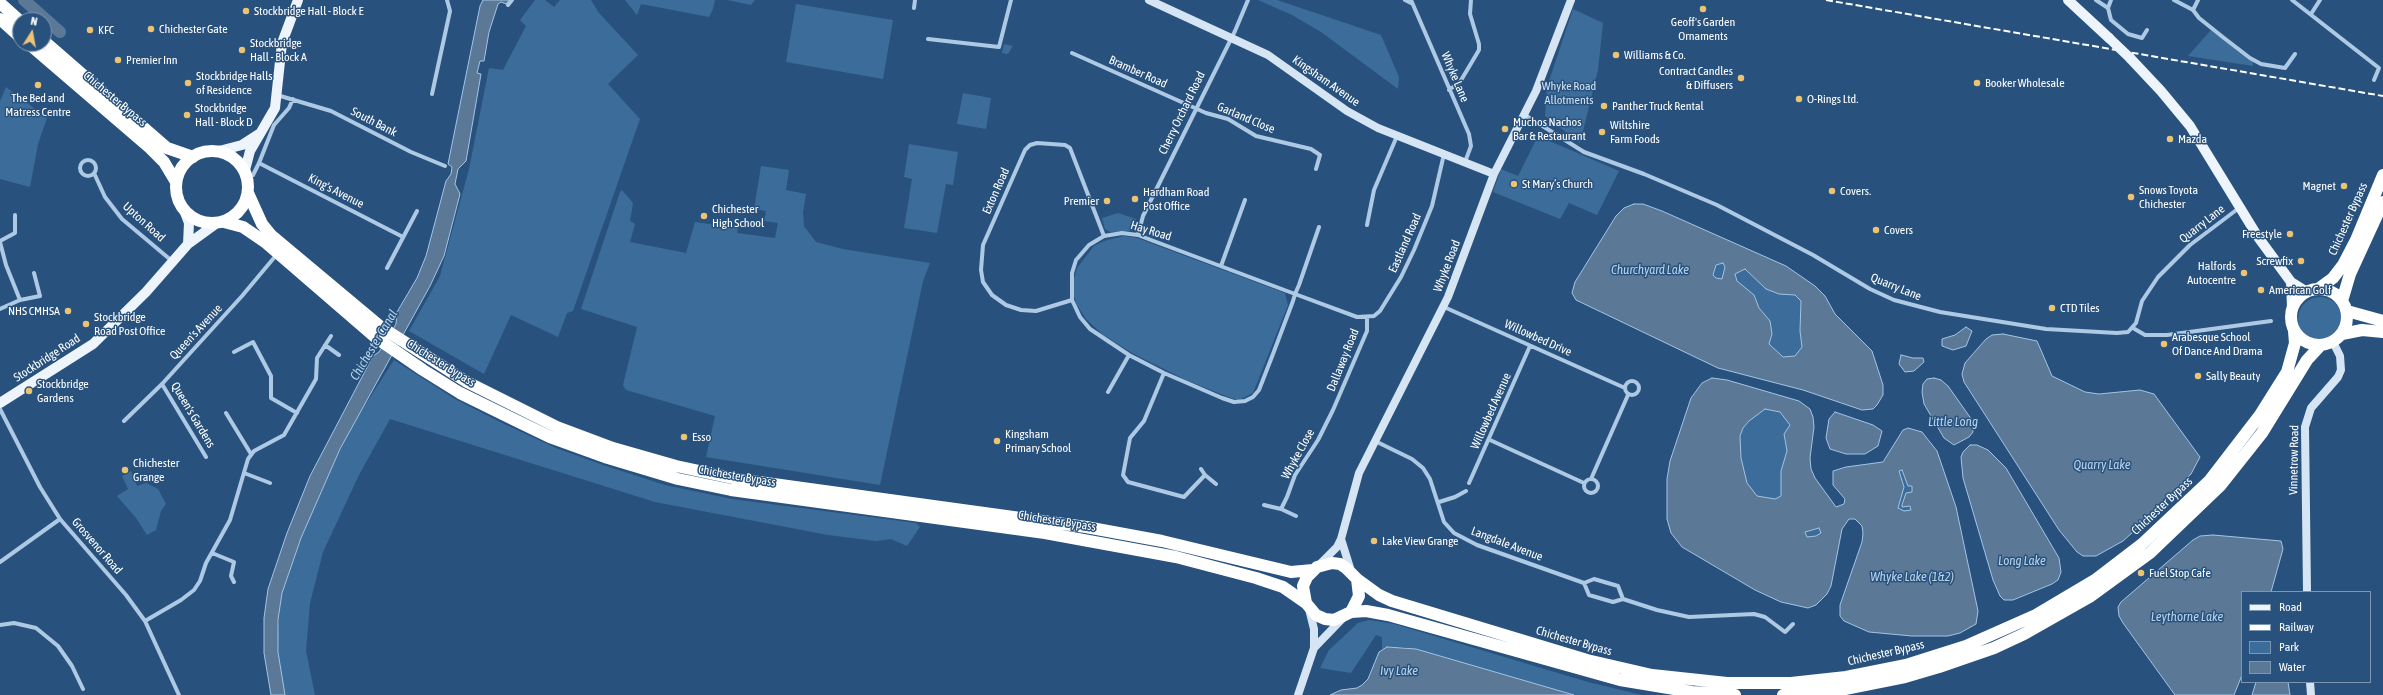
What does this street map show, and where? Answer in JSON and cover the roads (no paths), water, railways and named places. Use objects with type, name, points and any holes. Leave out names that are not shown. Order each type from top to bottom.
[{"type":"highway","points":[[0,4],[12,14]]},
{"type":"highway","points":[[0,19],[12,30]]},
{"type":"highway","name":"Chichester Bypass","points":[[52,48],[128,112],[167,148],[193,157]]},
{"type":"highway","name":"Chichester Bypass","points":[[38,52],[150,148],[164,162],[176,182]]},
{"type":"highway","name":"Chichester Bypass","points":[[128,112],[174,146],[188,150],[223,150]]},
{"type":"highway","points":[[223,150],[238,161],[249,173],[248,193],[240,211],[220,222],[204,223],[193,218],[184,210],[177,197],[176,182],[185,162],[201,153],[223,150]]},
{"type":"highway","name":"Chichester Bypass","points":[[2313,290],[2333,278],[2343,265],[2356,240],[2383,175]]},
{"type":"highway","name":"Chichester Bypass","points":[[248,193],[262,224],[271,235],[378,332]]},
{"type":"highway","name":"Chichester Bypass","points":[[2344,306],[2350,274],[2383,202]]},
{"type":"highway","name":"Chichester Bypass","points":[[220,222],[243,227],[378,332],[403,349],[460,393],[519,422],[583,450],[650,472],[760,495],[1045,533],[1125,546],[1256,578],[1283,587],[1307,606]]},
{"type":"highway","points":[[2320,346],[2305,342],[2294,331],[2291,320],[2292,308],[2295,301],[2313,290],[2332,292],[2344,306],[2383,321]]},
{"type":"highway","points":[[2338,338],[2347,323],[2344,306]]},
{"type":"highway","points":[[1782,695],[1845,689],[1939,667],[1994,648],[2024,634],[2091,596],[2150,553],[2220,486],[2262,432],[2307,360],[2320,346],[2362,330],[2383,332]]},
{"type":"highway","name":"Chichester Bypass","points":[[1354,576],[1380,595],[1392,601],[1587,660],[1652,675],[1727,683],[1791,683],[1846,677],[1906,665],[1966,646],[2036,615],[2080,589],[2142,544],[2205,484],[2260,415],[2287,372],[2295,343],[2294,331]]},
{"type":"highway","name":"Chichester Bypass","points":[[403,349],[537,418],[613,448],[676,466],[773,485],[1086,527],[1162,541],[1291,572],[1315,568]]},
{"type":"highway","points":[[1347,615],[1359,596],[1354,576],[1340,564],[1324,564],[1315,568],[1303,586],[1307,606],[1316,615],[1325,619],[1347,615],[1366,611],[1388,615],[1620,680],[1692,692],[1736,695]]},
{"type":"main road","points":[[249,173],[246,159],[275,108],[278,95],[282,43],[298,0]]},
{"type":"main road","name":"Kingsham Avenue","points":[[1149,0],[1268,55],[1347,111],[1397,136],[1494,174]]},
{"type":"main road","name":"Whyke Road","points":[[1315,568],[1338,547],[1359,473],[1444,307],[1494,174],[1525,115],[1572,0]]},
{"type":"main road","points":[[2068,0],[2130,58],[2190,126],[2239,208],[2291,282],[2292,308]]},
{"type":"main road","points":[[223,150],[242,145],[260,133]]},
{"type":"main road","points":[[184,210],[189,223],[188,244]]},
{"type":"main road","name":"Stockbridge Road","points":[[0,403],[93,344],[120,319],[188,244],[220,222]]},
{"type":"main road","points":[[2291,282],[2313,290]]},
{"type":"main road","name":"Vinnetrow Road","points":[[2307,591],[2305,427],[2311,408],[2338,377],[2341,370],[2338,338]]},
{"type":"main road","points":[[1341,539],[1354,576]]},
{"type":"main road","points":[[1298,695],[1314,648],[1314,629],[1307,606]]},
{"type":"main road","points":[[1314,648],[1347,615]]},
{"type":"main road","points":[[2310,683],[2311,695]]},
{"type":"street","points":[[432,94],[450,11],[446,0]]},
{"type":"street","points":[[508,5],[512,0]]},
{"type":"street","points":[[914,8],[915,0]]},
{"type":"street","points":[[928,39],[965,45],[984,44],[999,47],[1011,0]]},
{"type":"street","name":"Cherry Orchard Road","points":[[1138,235],[1143,216],[1248,0]]},
{"type":"street","points":[[1405,0],[1411,1]]},
{"type":"street","points":[[1449,90],[1460,82],[1479,50],[1479,44],[1470,18],[1471,0]]},
{"type":"street","points":[[2096,0],[2108,8]]},
{"type":"street","points":[[2111,0],[2108,8],[2111,20],[2128,34],[2142,38],[2147,30]]},
{"type":"street","points":[[2174,0],[2193,10],[2199,18],[2224,38],[2250,58],[2261,64],[2285,68],[2295,54]]},
{"type":"street","points":[[2193,10],[2198,0]]},
{"type":"street","points":[[2292,0],[2378,68],[2374,80]]},
{"type":"street","points":[[2311,14],[2320,0]]},
{"type":"street","name":"Whyke Lane","points":[[1411,1],[1471,141],[1465,162]]},
{"type":"street","name":"Bramber Road","points":[[1072,54],[1195,108]]},
{"type":"street","name":"South Bank","points":[[278,95],[331,112],[411,152],[445,166]]},
{"type":"street","points":[[249,173],[260,163],[274,125],[289,108],[293,99]]},
{"type":"street","name":"Garland Close","points":[[1195,108],[1228,119],[1256,136],[1311,149],[1320,155],[1316,169]]},
{"type":"street","name":"Quarry Lane","points":[[1525,115],[1584,152],[1644,174],[1717,205],[1813,255],[1870,289],[1906,304],[1940,312],[2046,329],[2116,333],[2128,332],[2133,328],[2142,302],[2158,277],[2190,245],[2239,208]]},
{"type":"street","points":[[1367,225],[1374,190],[1397,136]]},
{"type":"street","name":"Exton Road","points":[[1072,300],[1036,311],[1021,310],[1006,305],[992,295],[983,282],[981,270],[983,245],[1025,150],[1030,145],[1037,143],[1065,145],[1070,148],[1074,153],[1104,236]]},
{"type":"street","name":"Eastland Road","points":[[1367,317],[1380,311],[1414,250],[1432,206],[1444,154]]},
{"type":"street","name":"King's Avenue","points":[[260,163],[404,237]]},
{"type":"street","name":"Upton Road","points":[[94,173],[105,197],[122,219],[173,262]]},
{"type":"street","points":[[1221,266],[1244,200]]},
{"type":"street","points":[[387,268],[417,211]]},
{"type":"street","points":[[15,215],[16,234],[0,241],[6,265],[20,300]]},
{"type":"street","points":[[1295,294],[1319,227]]},
{"type":"street","name":"Hay Road","points":[[1295,294],[1259,390],[1253,397],[1234,402],[1164,373],[1129,355],[1090,328],[1080,316],[1072,300],[1072,273],[1076,260],[1089,244],[1104,236],[1122,233],[1138,235],[1357,317],[1367,317]]},
{"type":"street","name":"Queen's Avenue","points":[[124,421],[162,384],[242,296],[278,253]]},
{"type":"street","points":[[0,309],[20,300],[40,296],[34,273]]},
{"type":"street","name":"Willowbed Drive","points":[[1444,307],[1625,388]]},
{"type":"street","name":"Dallaway Road","points":[[1333,410],[1367,331],[1367,317]]},
{"type":"street","points":[[2133,328],[2145,335],[2167,335],[2271,321]]},
{"type":"street","points":[[145,621],[194,590],[230,520],[251,454],[282,438],[316,379],[317,358],[331,336]]},
{"type":"street","points":[[234,352],[253,342],[272,376],[271,398],[297,413]]},
{"type":"street","points":[[325,345],[339,355]]},
{"type":"street","name":"Willowbed Avenue","points":[[1469,483],[1490,440],[1530,346]]},
{"type":"street","points":[[1108,392],[1129,355]]},
{"type":"street","points":[[1164,373],[1144,421],[1130,438],[1123,474],[1128,482],[1184,497],[1205,475]]},
{"type":"street","points":[[1584,483],[1591,479],[1628,395],[1625,388],[1626,384],[1632,381],[1639,385],[1638,393],[1633,396],[1628,395]]},
{"type":"street","name":"Queen's Gardens","points":[[162,384],[206,457]]},
{"type":"street","name":"Grosvenor Road","points":[[0,409],[40,486],[60,520],[126,595],[145,621],[179,695]]},
{"type":"street","name":"Whyke Close","points":[[1281,509],[1295,475],[1318,440],[1333,410]]},
{"type":"street","points":[[226,413],[251,454]]},
{"type":"street","points":[[1490,440],[1584,483]]},
{"type":"street","name":"Langdale Avenue","points":[[1375,441],[1412,459],[1423,468],[1430,479],[1439,502],[1444,522],[1454,533],[1478,545],[1584,583],[1594,579],[1618,586],[1624,599]]},
{"type":"street","points":[[1201,469],[1205,475],[1216,484]]},
{"type":"street","points":[[244,473],[270,483]]},
{"type":"street","points":[[1584,483],[1585,491],[1589,494],[1594,493],[1598,486],[1595,480],[1591,479]]},
{"type":"street","points":[[1439,502],[1455,497],[1466,491]]},
{"type":"street","points":[[1264,505],[1281,509],[1296,516]]},
{"type":"street","points":[[0,562],[60,520]]},
{"type":"street","points":[[212,553],[234,562],[231,576],[234,582]]},
{"type":"street","name":"Langdale Avenue","points":[[1584,583],[1590,595],[1613,602],[1624,599],[1657,610],[1689,617],[1754,614],[1765,617],[1785,632],[1793,624]]},
{"type":"street","points":[[0,625],[14,623],[36,628],[58,646],[72,666],[83,690]]},
{"type":"water","name":"Chichester Canal","points":[[483,0],[509,0],[506,4],[501,2],[498,4],[489,32],[484,61],[480,61],[477,73],[481,74],[466,161],[458,169],[455,184],[460,194],[444,256],[430,286],[340,449],[301,538],[282,593],[278,620],[278,652],[285,695],[271,695],[264,653],[264,618],[268,589],[287,533],[310,476],[373,356],[379,352],[396,324],[397,312],[417,278],[426,256],[446,181],[451,174],[452,167],[448,164],[480,6]]},
{"type":"water","name":"Churchyard Lake","points":[[1634,204],[1643,204],[1662,211],[1786,266],[1815,286],[1825,296],[1835,314],[1872,351],[1883,385],[1883,395],[1877,405],[1873,409],[1862,410],[1803,390],[1718,368],[1576,300],[1572,293],[1575,282],[1616,216],[1624,208]],"holes":[[[1723,263],[1725,267],[1722,279],[1716,278],[1713,275],[1716,265]],[[1745,269],[1766,289],[1779,294],[1795,295],[1801,301],[1800,331],[1802,347],[1795,356],[1783,357],[1769,344],[1772,334],[1770,321],[1759,308],[1754,295],[1737,281],[1735,274]]]},
{"type":"water","points":[[1966,327],[1972,331],[1966,346],[1953,350],[1942,346],[1942,339],[1955,335]]},
{"type":"water","name":"Quarry Lake","points":[[2003,334],[2037,341],[2052,376],[2085,392],[2099,394],[2140,390],[2154,394],[2200,457],[2191,474],[2151,516],[2123,541],[2096,556],[2083,556],[2077,552],[2059,530],[1964,382],[1962,374],[1965,363],[1986,339],[1992,335]]},
{"type":"water","points":[[1901,355],[1913,358],[1923,358],[1924,362],[1914,371],[1905,372],[1899,364]]},
{"type":"water","name":"Whyke Lake (1&2)","points":[[1712,378],[1727,380],[1799,401],[1810,409],[1814,427],[1810,458],[1811,469],[1815,478],[1836,507],[1844,504],[1845,499],[1833,485],[1833,471],[1846,467],[1883,462],[1903,430],[1908,428],[1922,432],[1937,451],[1956,507],[1978,611],[1976,624],[1960,633],[1948,636],[1912,636],[1869,632],[1844,621],[1840,616],[1840,605],[1862,542],[1863,533],[1862,526],[1855,519],[1849,519],[1842,529],[1831,586],[1827,594],[1816,605],[1808,608],[1781,602],[1755,590],[1682,547],[1671,533],[1667,519],[1667,479],[1670,461],[1691,398],[1702,383]],"holes":[[[1765,409],[1780,412],[1790,425],[1784,434],[1787,451],[1781,471],[1781,496],[1775,499],[1757,496],[1747,483],[1741,458],[1740,436],[1743,428],[1749,421]],[[1902,470],[1908,486],[1912,486],[1912,492],[1906,493],[1902,505],[1902,507],[1910,506],[1911,510],[1904,511],[1898,508],[1904,487],[1899,471]],[[1819,528],[1821,533],[1816,536],[1807,537],[1805,532]]]},
{"type":"water","name":"Little Long","points":[[1934,378],[1941,380],[1948,386],[1972,420],[1973,432],[1969,437],[1954,445],[1944,438],[1924,404],[1922,392],[1923,384],[1927,379]]},
{"type":"water","points":[[1835,412],[1873,425],[1882,431],[1878,446],[1865,454],[1846,454],[1830,449],[1826,438],[1829,419]]},
{"type":"water","name":"Long Lake","points":[[1970,445],[1977,445],[1988,450],[2006,468],[2059,558],[2061,572],[2058,580],[2052,584],[2013,600],[2004,600],[2000,596],[1993,580],[1963,478],[1961,457],[1963,452]]},
{"type":"water","name":"Leythorne Lake","points":[[2213,535],[2281,541],[2283,549],[2271,591],[2241,591],[2241,678],[2234,695],[2175,695],[2119,616],[2118,607],[2121,602],[2193,540],[2200,536]]},
{"type":"water","name":"Ivy Lake","points":[[1387,647],[1416,649],[1574,695],[1330,695],[1341,690],[1357,688],[1362,685],[1368,679],[1379,652]]},
{"type":"water","points":[[2256,683],[2288,683],[2290,695],[2252,695]]},
{"type":"waterway","points":[[24,0],[60,32]]},
{"type":"railway","points":[[1826,0],[2383,96]]},
{"type":"place","name":"Geoff's Garden Ornaments","points":[[1703,9]]},
{"type":"place","name":"Stockbridge Hall - Block E","points":[[246,11]]},
{"type":"place","name":"Chichester Gate","points":[[151,29]]},
{"type":"place","name":"KFC","points":[[90,30]]},
{"type":"place","name":"Stockbridge Hall - Block A","points":[[242,50]]},
{"type":"place","name":"Williams & Co.","points":[[1616,55]]},
{"type":"place","name":"Premier Inn","points":[[118,60]]},
{"type":"place","name":"Contract Candles & Diffusers","points":[[1741,78]]},
{"type":"place","name":"Stockbridge Halls of Residence","points":[[188,83]]},
{"type":"place","name":"Booker Wholesale","points":[[1977,83]]},
{"type":"place","name":"The Bed and Matress Centre","points":[[38,85]]},
{"type":"place","name":"O-Rings Ltd.","points":[[1799,99]]},
{"type":"place","name":"Panther Truck Rental","points":[[1604,106]]},
{"type":"place","name":"Stockbridge Hall - Block D","points":[[187,115]]},
{"type":"place","name":"Muchos Nachos Bar & Restaurant","points":[[1505,129]]},
{"type":"place","name":"Wiltshire Farm Foods","points":[[1602,132]]},
{"type":"place","name":"Mazda","points":[[2170,139]]},
{"type":"place","name":"St Mary’s Church","points":[[1514,184]]},
{"type":"place","name":"Magnet","points":[[2344,186]]},
{"type":"place","name":"Covers.","points":[[1832,191]]},
{"type":"place","name":"Snows Toyota Chichester","points":[[2131,197]]},
{"type":"place","name":"Hardham Road Post Office","points":[[1135,199]]},
{"type":"place","name":"Premier","points":[[1107,201]]},
{"type":"place","name":"Chichester High School","points":[[704,216]]},
{"type":"place","name":"Covers","points":[[1876,230]]},
{"type":"place","name":"Freestyle","points":[[2290,234]]},
{"type":"place","name":"Screwfix","points":[[2301,261]]},
{"type":"place","name":"Halfords Autocentre","points":[[2244,273]]},
{"type":"place","name":"American Golf","points":[[2261,290]]},
{"type":"place","name":"CTD Tiles","points":[[2052,308]]},
{"type":"place","name":"NHS CMHSA","points":[[68,311]]},
{"type":"place","name":"Stockbridge Road Post Office","points":[[86,324]]},
{"type":"place","name":"Arabesque School Of Dance And Drama","points":[[2164,344]]},
{"type":"place","name":"Sally Beauty","points":[[2198,376]]},
{"type":"place","name":"Stockbridge Gardens","points":[[29,391]]},
{"type":"place","name":"Esso","points":[[684,437]]},
{"type":"place","name":"Kingsham Primary School","points":[[997,441]]},
{"type":"place","name":"Chichester Grange","points":[[125,470]]},
{"type":"place","name":"Lake View Grange","points":[[1374,541]]},
{"type":"place","name":"Fuel Stop Cafe","points":[[2141,573]]},
{"type":"park label","name":"Whyke Road Allotments","points":[[1569,93]]}]
